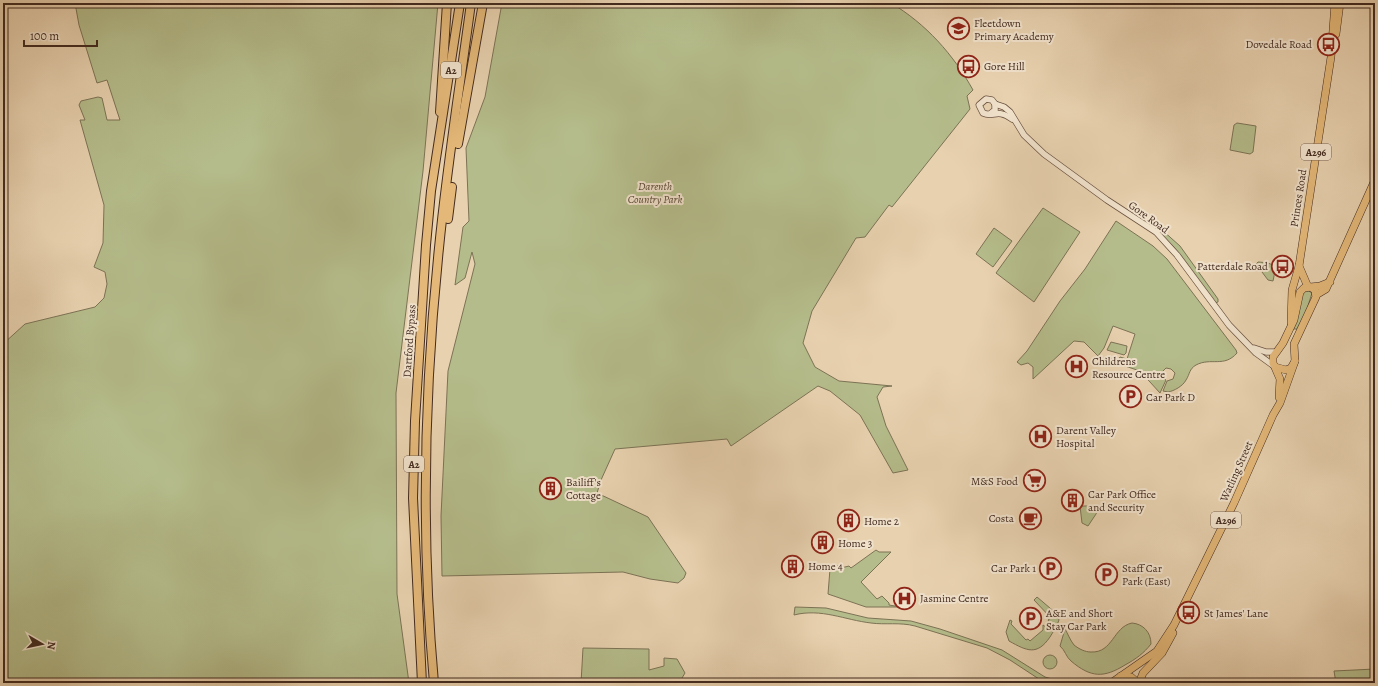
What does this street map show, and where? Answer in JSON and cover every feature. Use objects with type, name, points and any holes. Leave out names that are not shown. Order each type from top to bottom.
[{"type":"highway","name":"A2","points":[[440,137],[440,91],[447,3]]},
{"type":"highway","name":"Dartford Bypass","points":[[422,683],[413,498],[414,421],[426,245],[460,3]]},
{"type":"highway","name":"Dartford Bypass","points":[[434,683],[428,570],[426,490],[433,319],[443,210],[471,3]]},
{"type":"highway","name":"A2","points":[[431,365],[457,151],[483,3]]},
{"type":"main road","name":"Princes Road","points":[[1291,323],[1292,290],[1299,266],[1334,38],[1336,3]]},
{"type":"main road","name":"Princes Road","points":[[1334,38],[1337,29],[1340,3]]},
{"type":"main road","points":[[1299,266],[1309,287],[1315,290],[1316,295],[1326,289],[1375,180]]},
{"type":"main road","points":[[1294,361],[1288,370],[1275,367],[1272,359],[1275,352],[1283,343],[1291,323],[1294,320],[1300,292],[1304,288],[1320,286],[1330,282]]},
{"type":"main road","name":"Watling Street","points":[[1111,683],[1156,651],[1174,625],[1234,504],[1280,404],[1294,361],[1294,344],[1316,295]]},
{"type":"main road","name":"Watling Street","points":[[1275,367],[1280,377],[1281,388],[1275,412]]},
{"type":"main road","name":"Watling Street","points":[[1139,683],[1143,673],[1162,653],[1173,632],[1174,625]]},
{"type":"main road","points":[[1120,676],[1131,677],[1139,683]]},
{"type":"street","points":[[990,114],[995,110],[995,104],[992,100],[986,99],[979,106],[983,113],[990,114],[1001,113],[1014,120]]},
{"type":"street","name":"Gore Road","points":[[995,104],[1006,109],[1028,139],[1044,154],[1107,200],[1143,222],[1162,237],[1229,325],[1254,348],[1256,353],[1275,367]]},
{"type":"street","points":[[1254,348],[1266,352],[1275,352]]},
{"type":"green space","points":[[75,3],[438,3],[423,171],[396,393],[397,594],[409,683],[3,683],[3,344],[25,324],[95,307],[104,298],[107,284],[105,272],[94,267],[103,243],[104,205],[80,120],[85,120],[79,105],[81,101],[98,97],[102,98],[107,120],[120,120],[107,80],[97,83],[79,25]]},
{"type":"green space","name":"Darenth Country Park","points":[[502,3],[891,3],[916,20],[938,41],[957,64],[973,90],[967,96],[970,109],[892,207],[889,205],[865,237],[856,238],[812,311],[803,343],[815,367],[839,381],[892,386],[883,387],[877,397],[886,426],[908,470],[893,473],[860,415],[830,391],[818,386],[731,446],[727,439],[615,449],[601,480],[597,493],[648,517],[686,573],[684,578],[678,583],[650,579],[623,572],[442,576],[441,516],[448,371],[475,264],[472,252],[465,278],[455,285],[463,227],[469,221],[466,148],[485,97]]},
{"type":"green space","points":[[1237,123],[1256,126],[1253,152],[1250,154],[1230,150],[1234,125]]},
{"type":"green space","points":[[1043,208],[1080,232],[1034,302],[996,273]]},
{"type":"green space","points":[[1116,221],[1153,246],[1167,259],[1237,353],[1227,360],[1207,362],[1196,365],[1191,370],[1183,384],[1168,392],[1163,391],[1167,381],[1173,379],[1175,373],[1171,369],[1166,368],[1162,372],[1162,377],[1166,380],[1160,393],[1140,371],[1104,359],[1107,357],[1118,360],[1120,357],[1127,359],[1135,334],[1113,326],[1104,348],[1098,356],[1084,342],[1074,341],[1033,379],[1033,367],[1028,363],[1021,365],[1017,362],[1027,351],[1060,301],[1085,269]]},
{"type":"green space","points":[[1152,221],[1180,246],[1218,299],[1218,302],[1215,303],[1173,246],[1150,224],[1149,222]]},
{"type":"green space","points":[[994,228],[1012,241],[993,267],[976,254]]},
{"type":"green space","points":[[1258,262],[1267,263],[1273,266],[1273,281],[1268,280],[1256,264]]},
{"type":"green space","points":[[1307,290],[1312,293],[1306,312],[1297,329],[1293,329],[1302,294]]},
{"type":"green space","points":[[1111,342],[1127,346],[1126,353],[1124,355],[1107,350]]},
{"type":"green space","points":[[1080,506],[1089,506],[1098,511],[1088,526],[1082,523]]},
{"type":"green space","points":[[876,550],[879,552],[891,552],[861,582],[877,599],[882,596],[889,603],[889,605],[901,607],[866,607],[828,594],[830,569],[836,565],[841,568],[849,566],[851,568]]},
{"type":"green space","points":[[1037,597],[1057,614],[1059,620],[1054,631],[1045,643],[1041,647],[1031,650],[1009,641],[1006,632],[1010,620],[1012,621],[1011,624],[1026,640],[1028,639],[1030,641],[1043,630],[1043,625],[1046,627],[1050,623],[1048,620],[1051,618],[1034,600]]},
{"type":"green space","points":[[795,607],[826,608],[868,618],[911,621],[940,629],[1002,650],[1045,677],[1052,679],[1054,683],[1045,683],[1010,660],[987,648],[915,626],[861,622],[833,615],[814,613],[794,615]]},
{"type":"green space","points":[[1132,623],[1140,625],[1146,629],[1150,636],[1151,644],[1136,658],[1111,672],[1098,674],[1085,671],[1069,659],[1060,646],[1065,629],[1074,645],[1082,650],[1091,652],[1098,651],[1109,644],[1121,629]]},
{"type":"green space","points":[[583,648],[649,649],[649,670],[664,666],[664,658],[677,659],[685,673],[679,683],[581,683]]},
{"type":"green space","points":[[1047,655],[1053,655],[1057,659],[1057,665],[1053,669],[1047,669],[1043,665],[1043,659]]},
{"type":"green space","points":[[1375,669],[1375,683],[1336,683],[1334,671]]},
{"type":"place","name":"Fleetdown Primary Academy","points":[[958,29]]},
{"type":"place","name":"Dovedale Road","points":[[1328,44]]},
{"type":"place","name":"Gore Hill","points":[[968,66]]},
{"type":"place","name":"Patterdale Road","points":[[1283,266]]},
{"type":"place","name":"Childrens Resource Centre","points":[[1076,367]]},
{"type":"place","name":"Car Park D","points":[[1130,397]]},
{"type":"place","name":"Darent Valley Hospital","points":[[1041,436]]},
{"type":"place","name":"M&S Food","points":[[1034,481]]},
{"type":"place","name":"Bailiff's Cottage","points":[[550,488]]},
{"type":"place","name":"Car Park Office and Security","points":[[1072,500]]},
{"type":"place","name":"Costa","points":[[1030,518]]},
{"type":"place","name":"Home 2","points":[[848,521]]},
{"type":"place","name":"Home 3","points":[[822,543]]},
{"type":"place","name":"Home 4","points":[[793,566]]},
{"type":"place","name":"Car Park 1","points":[[1051,568]]},
{"type":"place","name":"Staff Car Park (East)","points":[[1107,574]]},
{"type":"place","name":"Jasmine Centre","points":[[905,598]]},
{"type":"place","name":"St James' Lane","points":[[1188,613]]},
{"type":"place","name":"A&E and Short Stay Car Park","points":[[1030,619]]}]
